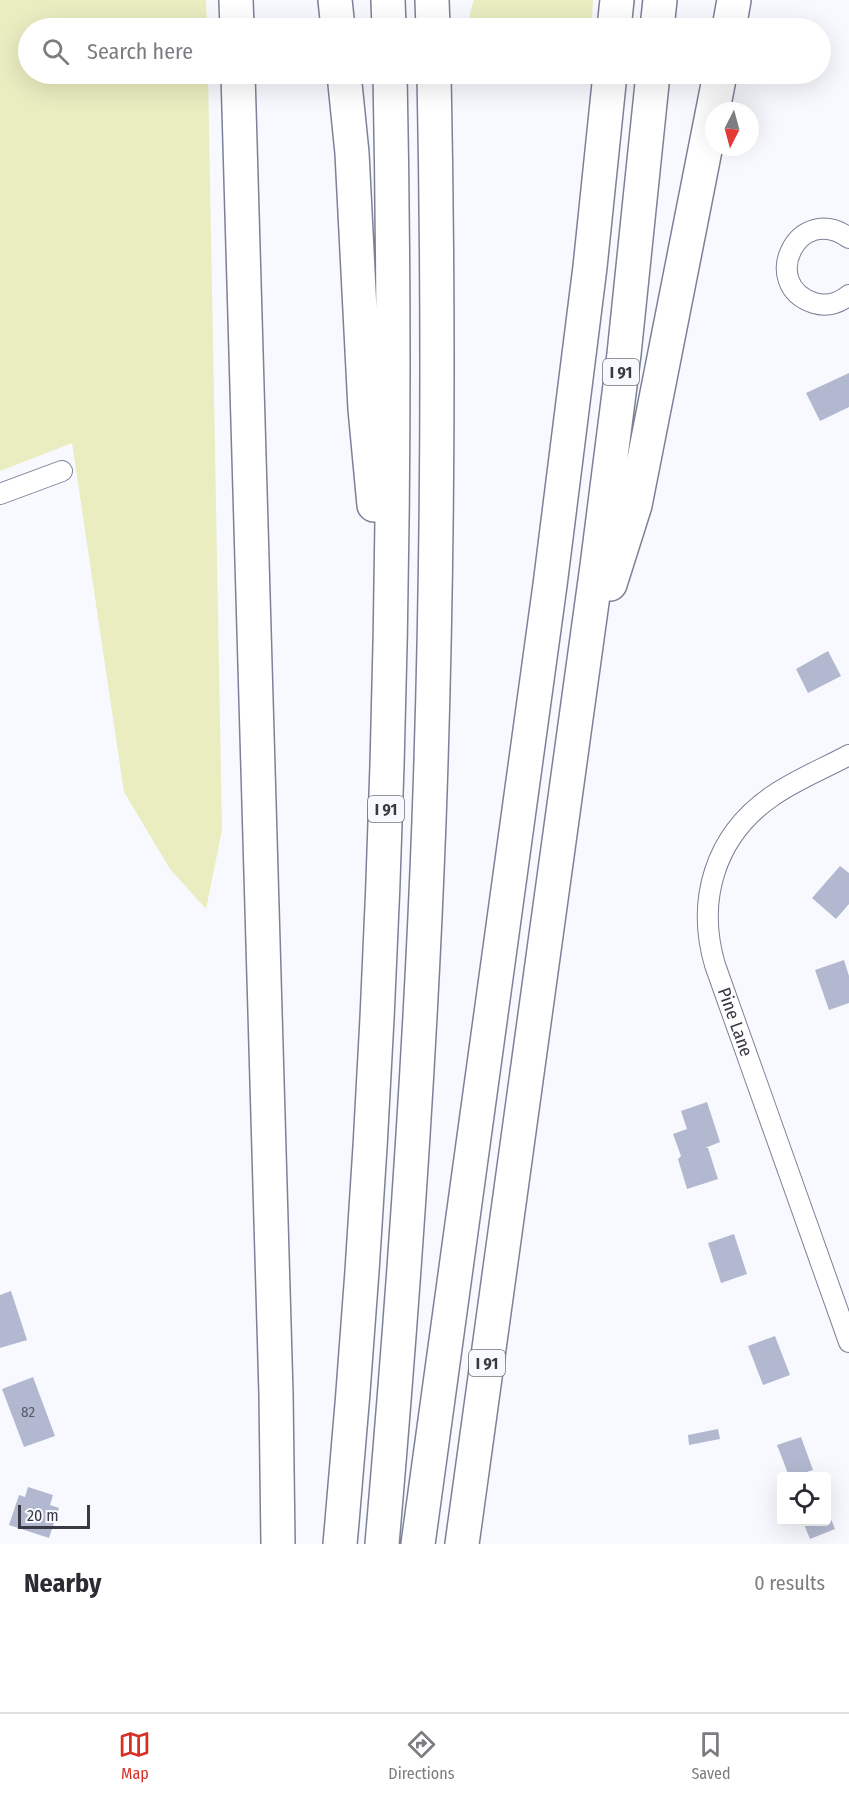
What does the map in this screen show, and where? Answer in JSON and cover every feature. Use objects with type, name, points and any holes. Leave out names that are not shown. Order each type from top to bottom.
[{"type":"highway","points":[[236,0],[237,18]]},
{"type":"highway","points":[[335,0],[338,18]]},
{"type":"highway","points":[[388,0],[389,18]]},
{"type":"highway","points":[[432,0],[433,18]]},
{"type":"highway","points":[[615,18],[617,0]]},
{"type":"highway","points":[[658,18],[660,0]]},
{"type":"highway","points":[[731,18],[734,0]]},
{"type":"highway","points":[[238,84],[276,1382],[278,1544]]},
{"type":"highway","points":[[345,84],[355,194],[369,456],[377,525],[391,610]]},
{"type":"highway","name":"I 91","points":[[340,1544],[358,1329],[373,1092],[386,795],[391,610],[393,343],[390,84]]},
{"type":"highway","points":[[382,1544],[410,1195],[429,820],[435,598],[437,344],[434,84]]},
{"type":"highway","points":[[418,1544],[552,574],[590,267],[609,84]]},
{"type":"highway","name":"I 91","points":[[462,1544],[583,669],[624,354],[652,84]]},
{"type":"highway","points":[[583,669],[635,505],[718,84]]},
{"type":"street","points":[[849,238],[837,231],[825,229],[801,236],[793,245],[788,256],[786,269],[789,281],[796,292],[806,300],[818,304],[831,304],[849,295]]},
{"type":"street","points":[[0,494],[62,471]]},
{"type":"street","name":"Pine Lane","points":[[849,755],[772,796],[749,815],[723,851],[712,878],[707,907],[707,922],[715,964],[849,1342]]},
{"type":"green space","points":[[0,0],[206,0],[207,18],[18,18],[18,84],[208,84],[222,830],[206,909],[170,869],[124,792],[72,443],[0,471]]},
{"type":"green space","points":[[474,0],[593,0],[592,18],[470,18]]},
{"type":"building","points":[[849,373],[849,407],[820,421],[806,393]]},
{"type":"building","points":[[828,651],[841,676],[808,693],[796,669]]},
{"type":"building","points":[[840,866],[849,873],[849,904],[836,919],[812,898]]},
{"type":"building","points":[[844,960],[849,976],[849,1003],[829,1010],[815,970]]},
{"type":"building","points":[[707,1102],[720,1142],[705,1148],[708,1148],[718,1179],[687,1189],[678,1159],[681,1156],[673,1134],[687,1129],[681,1111]]},
{"type":"building","points":[[734,1234],[747,1274],[721,1283],[708,1243]]},
{"type":"building","points":[[11,1291],[27,1340],[0,1348],[0,1295]]},
{"type":"building","points":[[775,1336],[790,1375],[763,1385],[748,1346]]},
{"type":"building","points":[[33,1377],[55,1436],[24,1447],[2,1389]]},
{"type":"building","points":[[718,1429],[720,1439],[689,1445],[688,1435]]},
{"type":"building","points":[[801,1437],[813,1470],[787,1472],[777,1445]]},
{"type":"building","points":[[28,1487],[53,1495],[50,1505],[59,1508],[49,1538],[9,1525],[19,1495],[25,1497]]},
{"type":"building","points":[[831,1519],[835,1529],[810,1539],[805,1526],[831,1526]]}]
